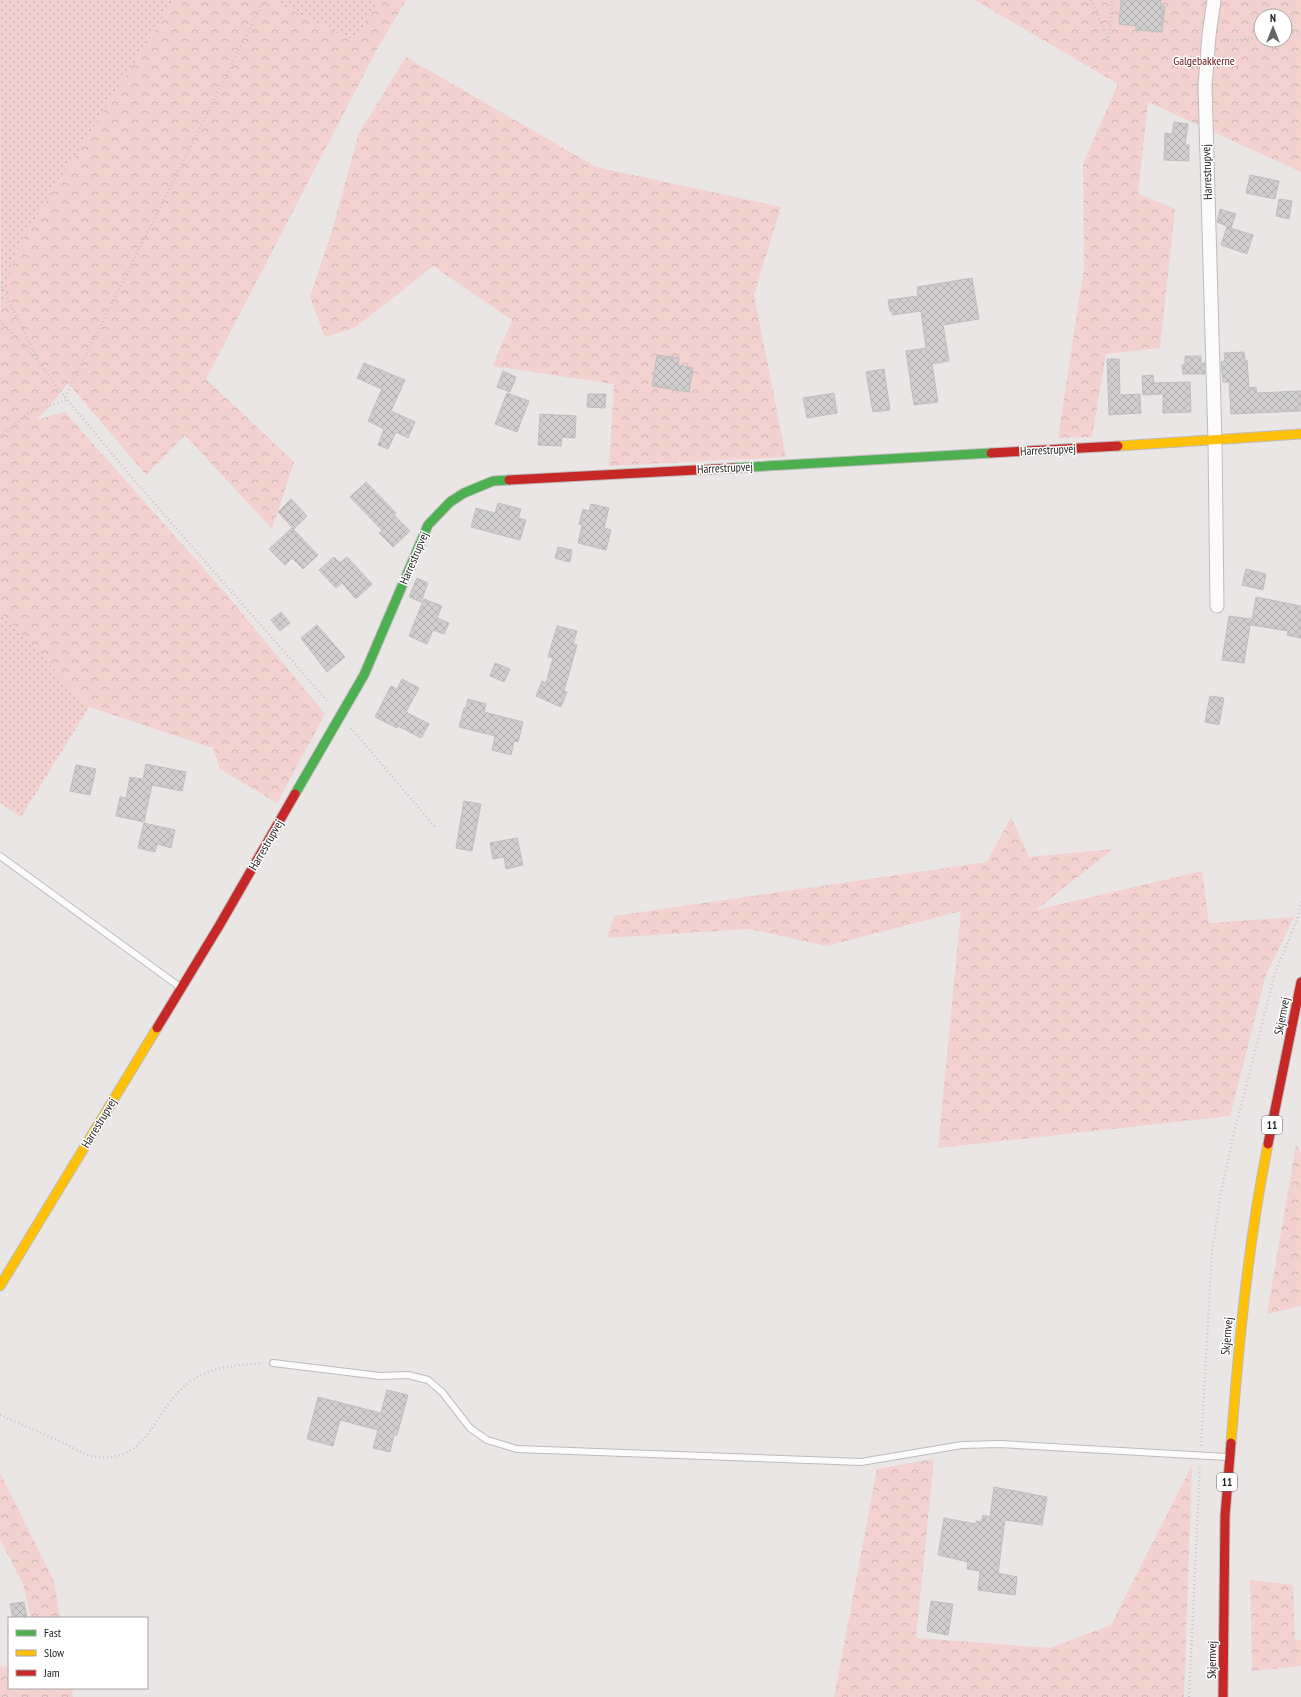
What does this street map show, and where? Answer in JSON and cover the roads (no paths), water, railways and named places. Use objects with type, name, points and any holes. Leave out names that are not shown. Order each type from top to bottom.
[{"type":"street","name":"Harrestrupvej","points":[[1214,0],[1208,42],[1205,86],[1215,441],[1217,606]]},
{"type":"street","name":"Harrestrupvej","points":[[0,1286],[219,926],[364,675],[428,525],[444,505],[465,491],[493,481],[1215,441],[1301,434]]},
{"type":"street","name":"Skjernvej","points":[[1223,1697],[1225,1516],[1242,1310],[1256,1206],[1301,982]]},
{"type":"lane","points":[[0,856],[182,988]]},
{"type":"lane","points":[[273,1363],[380,1376],[408,1375],[428,1380],[442,1392],[470,1428],[487,1440],[517,1449],[861,1462],[962,1445],[1000,1444],[1229,1457]]},
{"type":"park label","name":"Galgebakkerne","points":[[1204,61]]}]
